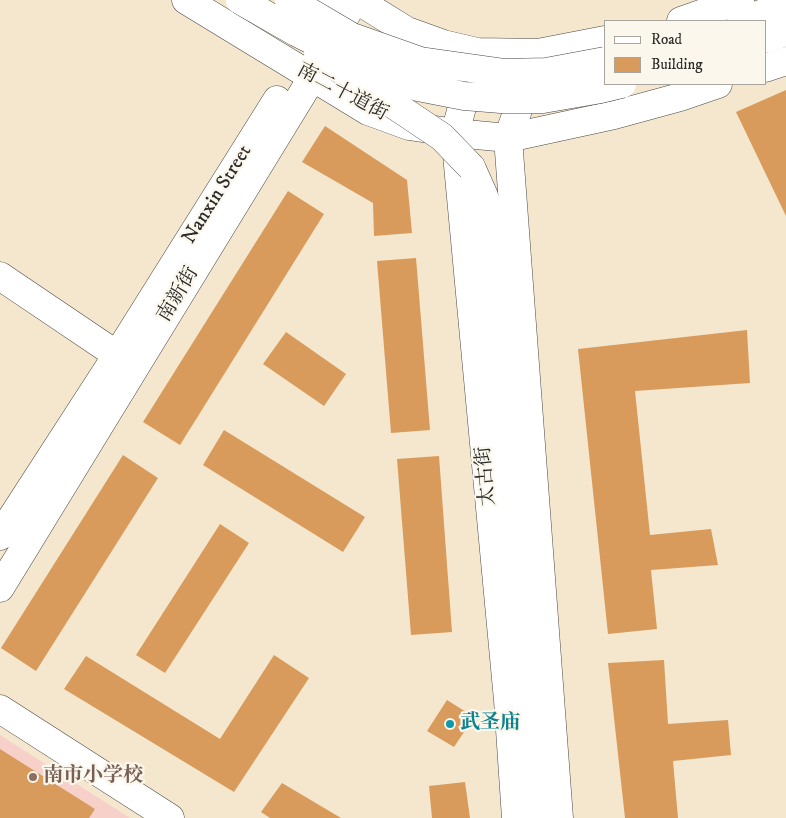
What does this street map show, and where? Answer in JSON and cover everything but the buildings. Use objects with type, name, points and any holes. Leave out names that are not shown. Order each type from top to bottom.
[{"type":"main road","name":"南二十道街","points":[[186,0],[304,74],[368,111],[409,126],[454,134],[508,138],[614,115],[680,97],[715,85]]},
{"type":"main road","points":[[240,0],[296,32],[373,71],[418,86],[464,96],[501,99],[543,99],[601,90],[618,85]]},
{"type":"main road","name":"太古街","points":[[240,0],[442,137],[471,167],[484,196],[530,724],[533,818]]},
{"type":"main road","points":[[290,0],[352,37],[420,61],[505,73],[546,72],[604,62]]},
{"type":"main road","name":"Nanxin Street","points":[[0,536],[304,74],[331,0]]},
{"type":"main road","name":"南新街","points":[[0,588],[304,74],[355,0]]},
{"type":"main road","points":[[355,0],[407,31],[443,44],[477,52],[538,53],[604,40]]},
{"type":"main road","points":[[684,20],[740,0]]},
{"type":"main road","points":[[744,20],[786,5]]},
{"type":"main road","points":[[766,39],[786,32]]},
{"type":"main road","points":[[454,134],[477,52]]},
{"type":"main road","points":[[538,53],[508,138],[559,818]]},
{"type":"main road","points":[[766,68],[786,61]]},
{"type":"main road","name":"太古街","points":[[454,134],[507,690],[516,818]]},
{"type":"main road","points":[[0,276],[117,356]]},
{"type":"main road","points":[[0,709],[170,818]]},
{"type":"shaded area","name":"南市小学校","points":[[0,735],[130,818],[0,818]]},
{"type":"place","name":"武圣庙","points":[[450,724]]},
{"type":"place","name":"南市小学校","points":[[33,777]]}]
